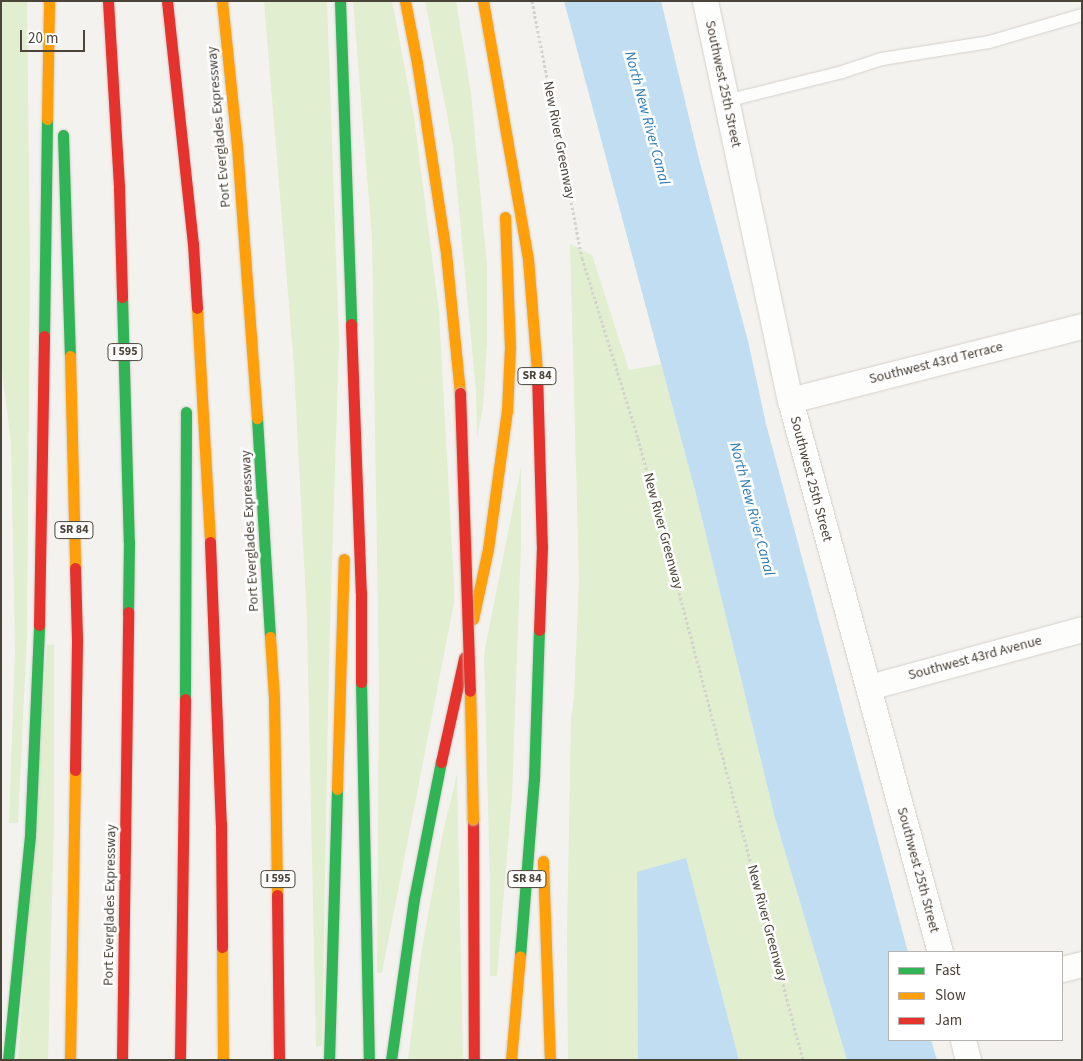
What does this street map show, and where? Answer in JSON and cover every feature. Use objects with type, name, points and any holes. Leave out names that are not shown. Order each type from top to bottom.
[{"type":"main road","points":[[8,1060],[30,835],[38,672],[49,1]]},
{"type":"main road","points":[[55,1],[60,79]]},
{"type":"main road","name":"Port Everglades Expressway","points":[[108,1],[119,188],[128,522],[122,1057]]},
{"type":"main road","points":[[178,221],[166,1],[193,244],[201,360],[212,582],[220,814],[223,1060]]},
{"type":"main road","name":"Port Everglades Expressway","points":[[222,1],[237,146],[259,443],[274,689],[280,938],[280,1060]]},
{"type":"main road","points":[[340,1],[361,593],[361,713],[369,1060]]},
{"type":"main road","points":[[405,1],[418,63],[446,253],[460,393],[473,819],[474,1060]]},
{"type":"main road","name":"SR 84","points":[[483,1],[495,57],[528,259],[536,357],[542,537],[538,698],[533,799],[512,1060]]},
{"type":"main road","points":[[495,57],[503,185]]},
{"type":"main road","name":"SR 84","points":[[62,128],[67,206],[77,639],[70,1060]]},
{"type":"main road","points":[[391,1060],[412,908],[428,821],[488,549],[499,478],[507,412],[510,347],[504,204]]},
{"type":"main road","points":[[346,519],[354,373]]},
{"type":"main road","points":[[180,1060],[186,613],[186,400]]},
{"type":"main road","points":[[329,1060],[344,548]]},
{"type":"main road","points":[[538,698],[542,825]]},
{"type":"main road","points":[[543,844],[550,1060]]},
{"type":"street","name":"Southwest 25th Street","points":[[705,1],[790,400],[940,951]]},
{"type":"street","name":"Southwest 43rd Terrace","points":[[790,400],[1082,326]]},
{"type":"street","name":"Southwest 43rd Avenue","points":[[869,687],[1082,629]]},
{"type":"street","points":[[1063,969],[1082,964]]},
{"type":"street","points":[[962,1041],[968,1060]]},
{"type":"lane","points":[[726,100],[833,75],[882,59],[988,42],[1082,14]]},
{"type":"path","name":"New River Greenway","points":[[532,1],[582,258],[638,438],[803,1060]]},
{"type":"green space","points":[[1,1],[27,1],[30,267],[27,636],[18,823],[9,823],[15,650],[11,443],[1,363]]},
{"type":"green space","points":[[264,1],[327,1],[339,342],[329,660],[322,1045],[316,1047],[307,622],[294,367]]},
{"type":"green space","points":[[353,1],[392,1],[414,117],[439,311],[454,585],[454,603],[382,973],[377,973],[379,682],[372,238]]},
{"type":"green space","points":[[425,1],[456,1],[471,93],[487,265],[487,343],[483,407],[477,438],[476,392],[453,146]]},
{"type":"green space","points":[[570,244],[592,255],[629,370],[662,364],[696,494],[775,818],[847,1060],[739,1060],[686,859],[637,873],[638,1060],[568,1060],[567,935],[571,719],[574,697],[579,580]]},
{"type":"green space","points":[[521,467],[521,546],[512,796],[497,976],[490,976],[490,886],[484,654]]},
{"type":"green space","points":[[54,644],[54,821],[48,1060],[18,1060],[47,645]]},
{"type":"green space","points":[[457,774],[463,1060],[408,1060],[421,954],[443,832]]},
{"type":"water","name":"North New River Canal","points":[[564,1],[661,1],[699,159],[748,341],[766,424],[908,951],[888,951],[888,1041],[931,1041],[937,1060],[847,1060],[775,818],[696,494]]},
{"type":"water","points":[[686,858],[739,1060],[638,1060],[637,872]]},
{"type":"traffic: fast","points":[[340,1],[351,324]]},
{"type":"traffic: fast","points":[[44,336],[47,119]]},
{"type":"traffic: fast","points":[[63,135],[70,356]]},
{"type":"traffic: fast","points":[[122,297],[129,542],[128,612]]},
{"type":"traffic: fast","points":[[185,699],[186,412]]},
{"type":"traffic: fast","points":[[257,418],[270,637]]},
{"type":"traffic: fast","points":[[8,1060],[30,835],[39,625]]},
{"type":"traffic: fast","points":[[520,956],[534,779],[539,630]]},
{"type":"traffic: fast","points":[[361,682],[369,1060]]},
{"type":"traffic: fast","points":[[391,1060],[414,899],[441,762]]},
{"type":"traffic: fast","points":[[329,1060],[337,789]]},
{"type":"traffic: slow","points":[[47,119],[49,1]]},
{"type":"traffic: slow","points":[[222,1],[237,146],[257,418]]},
{"type":"traffic: slow","points":[[405,1],[417,63],[446,253],[460,393]]},
{"type":"traffic: slow","points":[[483,1],[528,259],[537,372]]},
{"type":"traffic: slow","points":[[473,619],[488,549],[507,411],[510,347],[505,217]]},
{"type":"traffic: slow","points":[[197,308],[210,542]]},
{"type":"traffic: slow","points":[[70,356],[75,568]]},
{"type":"traffic: slow","points":[[337,789],[344,559]]},
{"type":"traffic: slow","points":[[270,637],[274,698],[277,895]]},
{"type":"traffic: slow","points":[[470,691],[473,819]]},
{"type":"traffic: slow","points":[[70,1060],[75,770]]},
{"type":"traffic: slow","points":[[543,861],[550,1060]]},
{"type":"traffic: slow","points":[[222,947],[223,1060]]},
{"type":"traffic: slow","points":[[511,1060],[520,956]]},
{"type":"traffic: jam","points":[[108,1],[119,188],[122,297]]},
{"type":"traffic: jam","points":[[167,1],[193,244],[197,308]]},
{"type":"traffic: jam","points":[[351,324],[361,593],[361,682]]},
{"type":"traffic: jam","points":[[39,625],[44,336]]},
{"type":"traffic: jam","points":[[537,372],[542,546],[539,630]]},
{"type":"traffic: jam","points":[[460,393],[470,691]]},
{"type":"traffic: jam","points":[[210,542],[221,824],[222,947]]},
{"type":"traffic: jam","points":[[75,568],[77,639],[75,770]]},
{"type":"traffic: jam","points":[[122,1060],[128,612]]},
{"type":"traffic: jam","points":[[441,762],[464,658]]},
{"type":"traffic: jam","points":[[180,1060],[185,699]]},
{"type":"traffic: jam","points":[[473,819],[474,1060]]},
{"type":"traffic: jam","points":[[277,895],[279,1060]]}]
